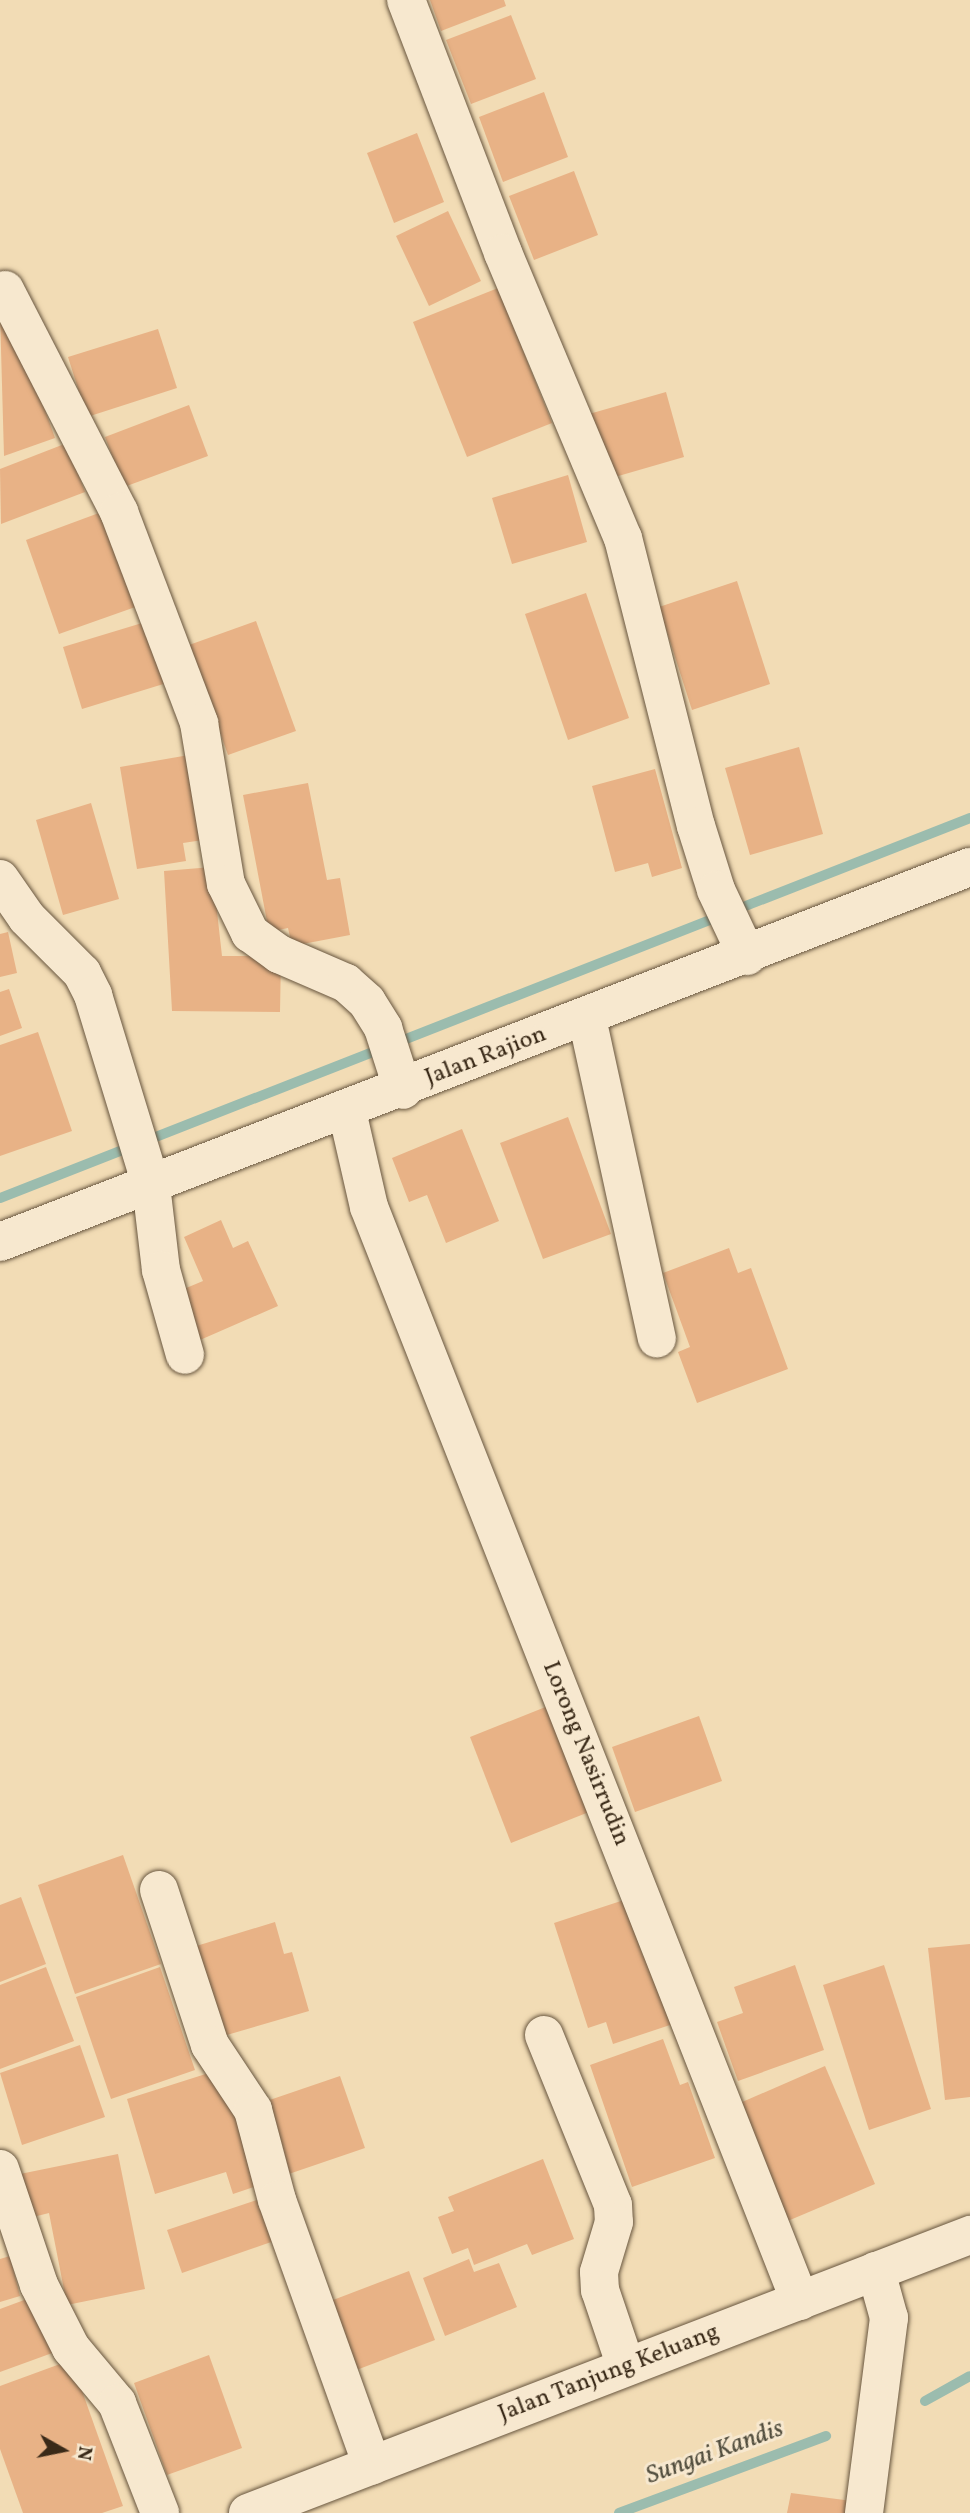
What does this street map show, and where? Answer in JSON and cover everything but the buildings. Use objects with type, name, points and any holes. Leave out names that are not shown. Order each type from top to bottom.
[{"type":"street","points":[[406,0],[503,253],[623,538],[716,890],[742,946]]},
{"type":"street","points":[[5,290],[124,525],[199,723],[226,884],[250,933],[279,954],[346,983],[367,1002],[383,1028],[402,1083]]},
{"type":"street","name":"Jalan Rajion","points":[[0,1242],[148,1176],[347,1111],[402,1083],[587,1018],[742,946],[970,867]]},
{"type":"street","points":[[0,879],[27,918],[82,973],[93,995],[128,1120],[148,1176],[161,1270],[185,1355]]},
{"type":"street","points":[[587,1018],[657,1338]]},
{"type":"street","name":"Lorong Nasirrudin","points":[[347,1111],[369,1207],[800,2301]]},
{"type":"street","points":[[159,1890],[209,2045],[253,2110],[277,2200],[372,2465]]},
{"type":"street","points":[[544,2035],[613,2206],[614,2222],[599,2272],[600,2290],[626,2367]]},
{"type":"street","points":[[0,2169],[38,2285],[71,2348],[117,2403],[156,2502]]},
{"type":"street","name":"Jalan Tanjung Keluang","points":[[248,2513],[970,2235]]},
{"type":"street","points":[[864,2513],[889,2318],[876,2272]]},
{"type":"waterway","points":[[0,1198],[970,818]]},
{"type":"waterway","name":"Sungai Kandis","points":[[925,2401],[970,2376]]},
{"type":"waterway","name":"Sungai Kandis","points":[[619,2513],[826,2436]]}]
